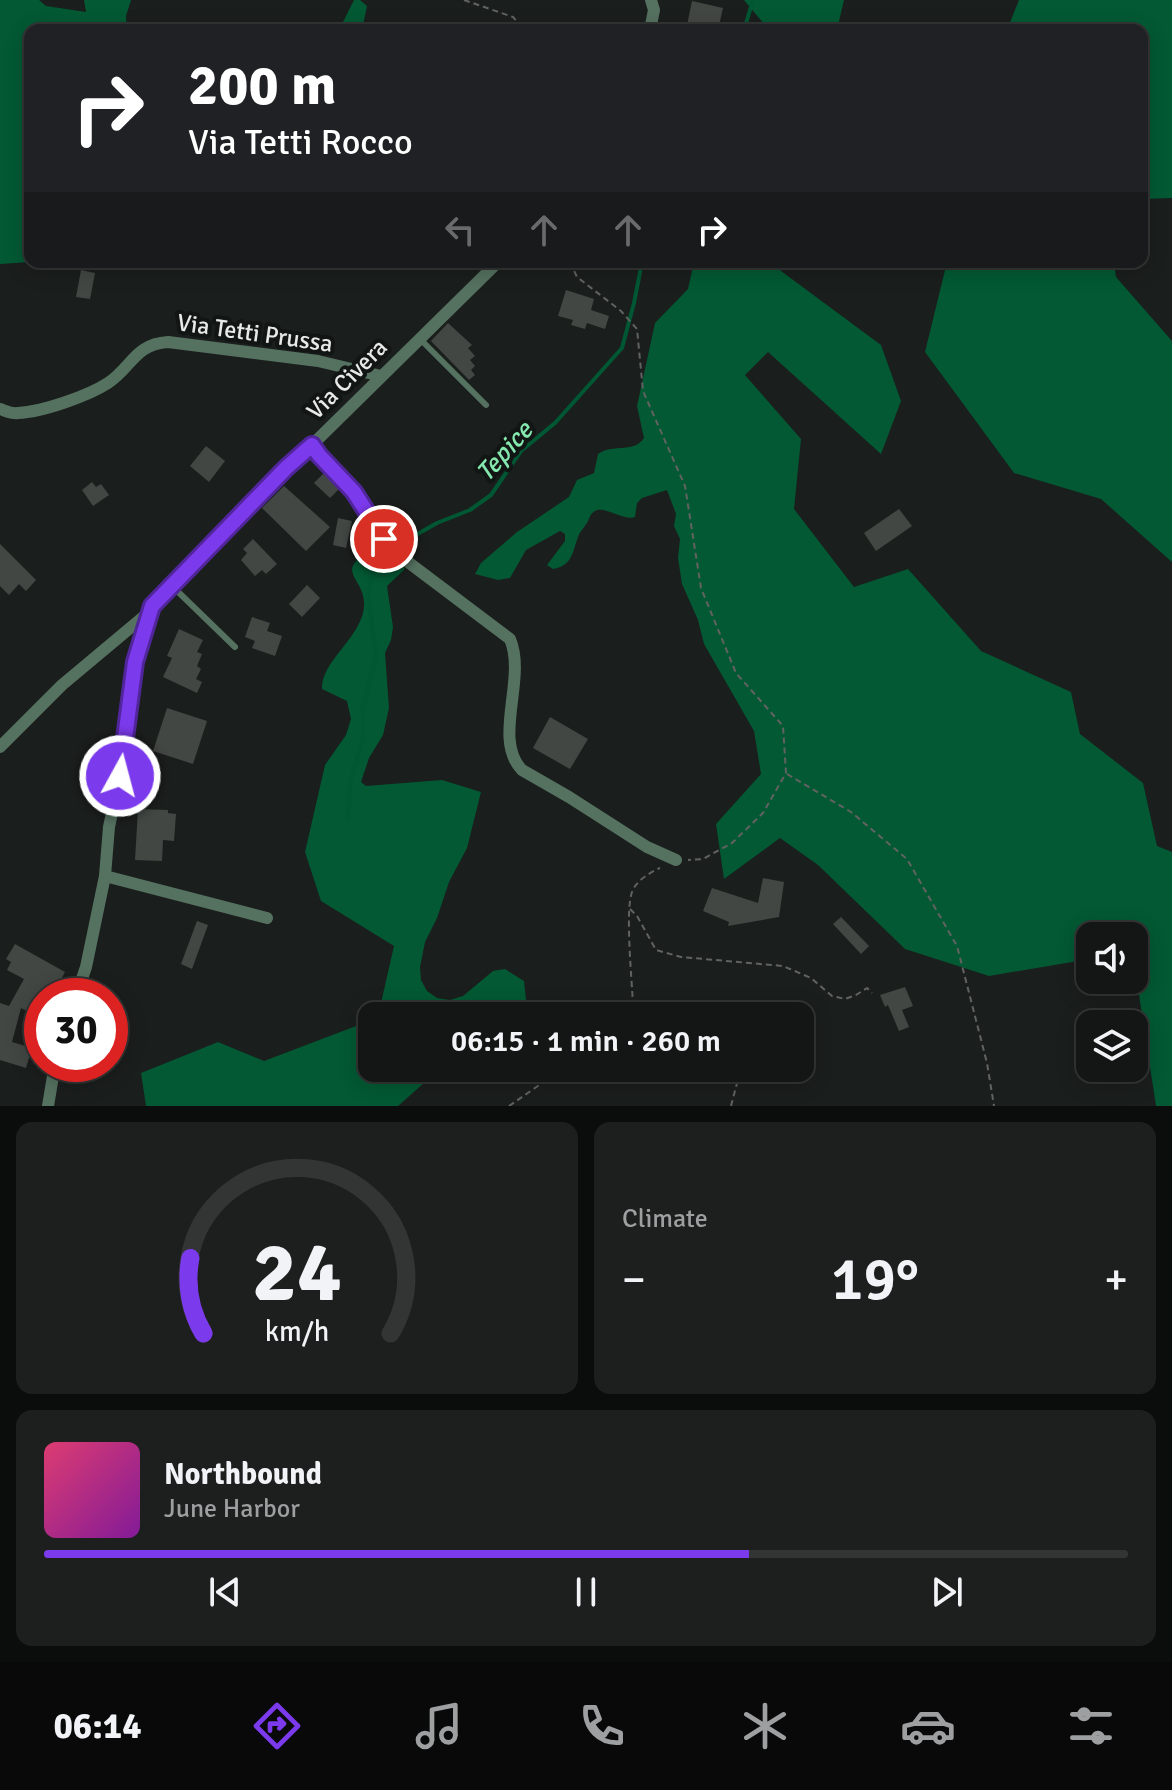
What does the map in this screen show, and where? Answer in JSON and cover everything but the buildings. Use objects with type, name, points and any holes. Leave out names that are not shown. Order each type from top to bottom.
[{"type":"street","points":[[651,0],[654,10],[651,24]]},
{"type":"street","name":"Via Civera","points":[[82,978],[105,876],[109,827],[120,776],[135,662],[148,613],[171,585],[286,468],[492,268]]},
{"type":"street","name":"Via Tetti Prussa","points":[[0,409],[15,414],[89,393],[110,382],[142,349],[153,343],[168,342],[318,361],[381,376]]},
{"type":"street","points":[[312,445],[354,492],[394,550],[510,639],[517,660],[509,734],[516,764],[647,847],[676,860]]},
{"type":"street","points":[[0,747],[62,685],[148,613]]},
{"type":"street","points":[[105,876],[267,918]]},
{"type":"street","points":[[48,1106],[52,1082]]},
{"type":"lane","points":[[419,338],[486,405]]},
{"type":"lane","points":[[171,585],[235,647]]},
{"type":"path","points":[[464,0],[513,17],[519,24]]},
{"type":"path","points":[[573,268],[577,277],[621,311],[637,329],[643,391],[685,486],[701,588],[736,673],[783,726],[786,773],[763,813],[732,843],[703,859],[676,860],[652,871],[632,891],[629,908],[633,1002]]},
{"type":"path","points":[[786,773],[851,812],[907,859],[957,946],[987,1063],[994,1106]]},
{"type":"path","points":[[629,908],[637,916],[656,950],[681,957],[783,966],[811,978],[832,996],[845,999],[867,988],[872,993]]},
{"type":"path","points":[[509,1106],[544,1082]]},
{"type":"path","points":[[731,1106],[737,1082]]},
{"type":"green space","points":[[0,0],[39,0],[46,6],[86,12],[84,0],[131,0],[127,24],[24,24],[24,262],[0,264]]},
{"type":"green space","points":[[354,0],[360,0],[367,6],[363,24],[342,24]]},
{"type":"green space","points":[[744,0],[844,0],[838,24],[764,24]]},
{"type":"green space","points":[[1019,0],[1172,0],[1172,198],[1148,199],[1148,24],[1009,24]]},
{"type":"green space","points":[[693,268],[779,268],[881,345],[901,401],[881,454],[768,352],[745,375],[801,439],[794,509],[854,587],[908,569],[981,651],[1071,692],[1080,734],[1143,783],[1157,846],[1172,852],[1172,1106],[1156,1106],[1148,1054],[1148,1010],[1141,1010],[1139,994],[1148,994],[1148,922],[1076,922],[1076,961],[989,976],[905,949],[818,865],[780,838],[724,879],[716,824],[761,774],[754,731],[704,644],[698,620],[682,584],[678,558],[680,539],[674,526],[676,514],[667,490],[642,498],[637,503],[635,517],[603,510],[593,512],[579,535],[571,558],[560,567],[553,569],[547,565],[565,541],[565,534],[560,531],[526,550],[510,578],[498,580],[475,574],[481,563],[517,532],[569,497],[577,480],[594,473],[598,454],[634,446],[644,438],[637,406],[655,323],[688,289]]},
{"type":"green space","points":[[946,268],[1115,268],[1116,277],[1172,341],[1172,562],[1101,499],[1014,473],[925,352]]},
{"type":"green space","points":[[383,544],[405,569],[387,586],[393,627],[385,653],[389,708],[383,735],[369,758],[361,782],[366,786],[442,780],[481,792],[467,848],[449,882],[425,942],[421,980],[427,991],[437,998],[450,1000],[463,996],[493,971],[505,969],[524,981],[524,1002],[381,1002],[394,946],[321,901],[305,852],[325,765],[346,735],[351,719],[347,701],[322,689],[323,679],[354,633],[363,613],[364,600],[352,569],[365,554]]},
{"type":"green space","points":[[358,1025],[358,1082],[425,1082],[398,1106],[146,1106],[141,1073],[218,1042],[264,1061]]},
{"type":"waterway","name":"Tepice","points":[[746,24],[753,0]]},
{"type":"waterway","name":"Tepice","points":[[348,820],[350,782],[363,739],[363,708],[376,656],[368,594],[374,568],[407,540],[437,523],[470,510],[491,495],[521,451],[555,423],[622,348],[641,268]]},
{"type":"route","points":[[120,776],[135,662],[152,606],[312,445],[354,492],[384,539]]}]
